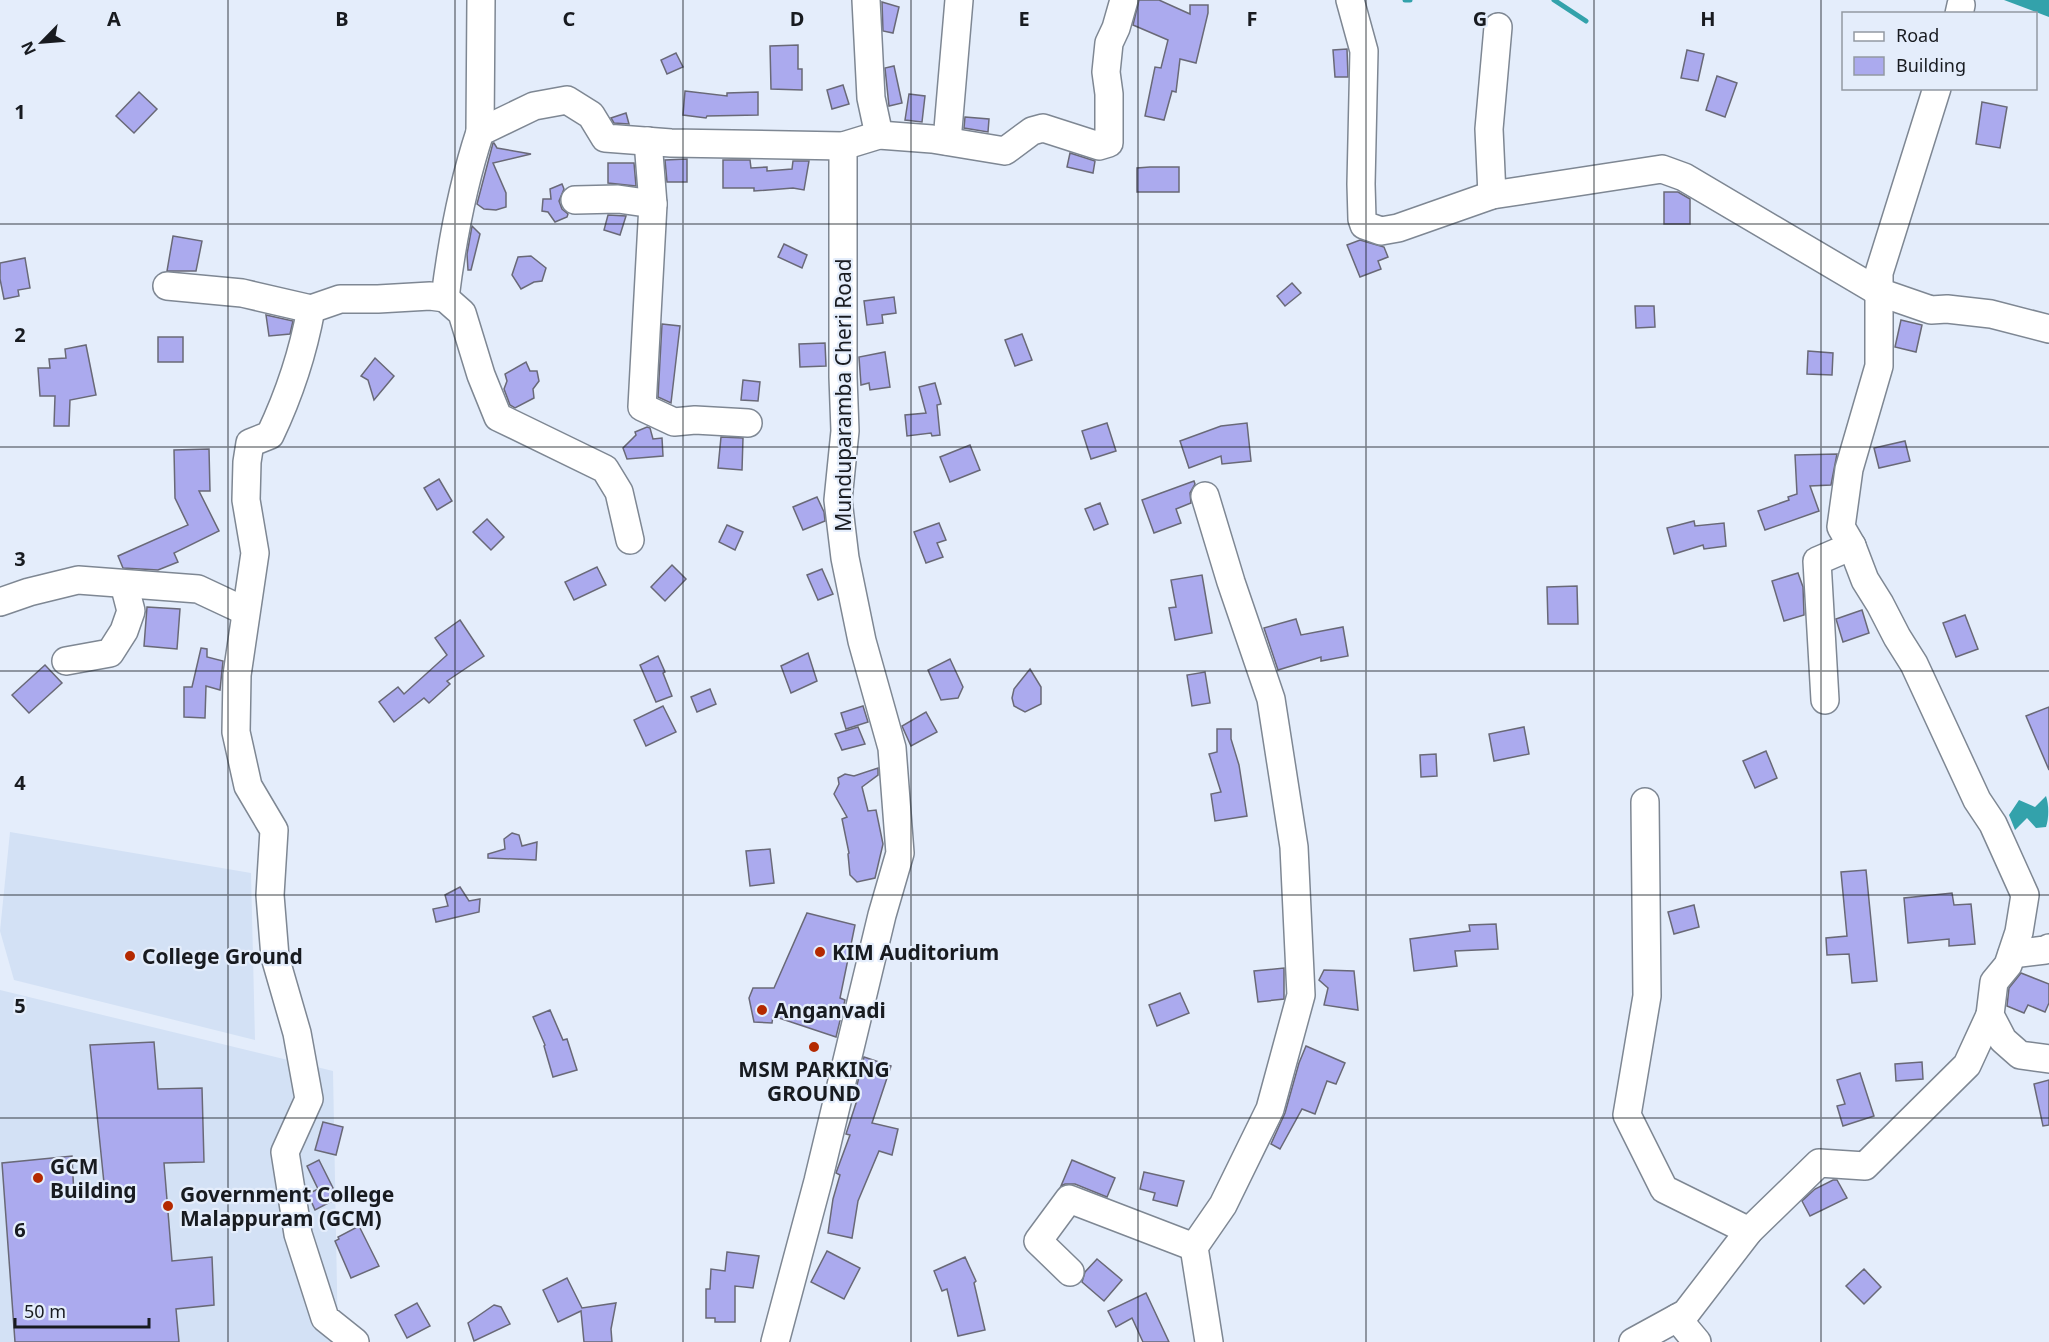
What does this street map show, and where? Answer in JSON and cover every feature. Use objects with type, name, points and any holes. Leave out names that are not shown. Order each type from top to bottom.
[{"type":"street","points":[[445,298],[452,243],[466,175],[480,132],[481,0]]},
{"type":"street","points":[[866,0],[871,98],[879,135]]},
{"type":"street","points":[[946,141],[959,0]]},
{"type":"street","points":[[480,132],[534,106],[567,100],[591,115],[604,138],[843,146],[879,135],[946,141],[1005,151],[1032,131],[1044,128],[1099,146],[1109,142],[1109,94],[1106,72],[1110,43],[1124,0]]},
{"type":"street","points":[[1350,0],[1364,51],[1361,184],[1364,225],[1381,231],[1398,228],[1492,195],[1662,169],[1684,177],[1879,292],[1931,310],[1947,309],[1991,314],[2049,329]]},
{"type":"street","points":[[1492,195],[1489,129],[1498,27]]},
{"type":"street","points":[[1633,1342],[1687,1326],[1749,1231],[1818,1163],[1865,1166],[1967,1065],[1990,1015],[1994,982],[2008,965],[2019,932],[2025,895],[1993,824],[1977,800],[1914,664],[1865,580],[1852,546],[1841,527],[1849,469],[1880,366],[1879,273],[1936,90]]},
{"type":"street","points":[[648,141],[653,204],[642,407],[674,422],[695,420],[748,423]]},
{"type":"street","name":"Munduparamba Cheri Road","points":[[775,1342],[818,1181],[879,926],[900,853],[892,748],[862,641],[845,558],[838,500],[845,431],[843,146]]},
{"type":"street","points":[[575,200],[618,199],[653,204]]},
{"type":"street","points":[[167,286],[242,293],[311,309],[340,298],[378,299],[430,296],[445,298],[462,313],[481,375],[498,417],[605,468],[619,492],[630,540]]},
{"type":"street","points":[[311,309],[287,398],[270,435],[250,443],[246,500],[255,553],[237,675],[236,732],[248,786],[274,830],[270,895],[275,957],[297,1033],[309,1099],[285,1152],[298,1234],[325,1318],[355,1342]]},
{"type":"street","points":[[1205,496],[1231,582],[1271,699],[1294,847],[1301,995],[1270,1109],[1223,1205],[1194,1247],[1209,1342]]},
{"type":"street","points":[[1825,700],[1817,561],[1852,546]]},
{"type":"street","points":[[0,602],[78,580],[198,589],[245,611]]},
{"type":"street","points":[[66,661],[110,653],[124,631],[130,610],[124,584]]},
{"type":"street","points":[[1645,802],[1647,996],[1627,1115],[1664,1189],[1749,1231]]},
{"type":"street","points":[[2012,954],[2049,948]]},
{"type":"street","points":[[1990,1015],[2003,1040],[2020,1055],[2049,1059]]},
{"type":"street","points":[[1070,1272],[1038,1241],[1069,1199],[1194,1247]]},
{"type":"shaded area","name":"College Ground","points":[[10,832],[251,873],[255,1040],[14,980],[0,931]]},
{"type":"shaded area","name":"Government College Malappuram (GCM)","points":[[0,990],[333,1071],[338,1342],[0,1342]]},
{"type":"water","points":[[2004,0],[2049,0],[2049,17]]},
{"type":"water","points":[[2046,796],[2048,820],[2046,827],[2036,828],[2027,818],[2015,830],[2009,815],[2019,800],[2035,807]]},
{"type":"building","points":[[1139,0],[1159,0],[1190,14],[1190,5],[1208,5],[1196,63],[1180,59],[1176,92],[1172,91],[1164,120],[1145,116],[1155,67],[1161,68],[1168,40],[1133,25]]},
{"type":"building","points":[[882,2],[899,7],[893,33],[883,31]]},
{"type":"building","points":[[798,45],[798,69],[802,69],[802,90],[771,89],[770,46]]},
{"type":"building","points":[[1347,49],[1348,77],[1335,77],[1333,50]]},
{"type":"building","points":[[1687,50],[1704,54],[1698,81],[1681,78]]},
{"type":"building","points":[[676,53],[683,67],[667,74],[661,60]]},
{"type":"building","points":[[894,66],[902,103],[889,106],[885,68]]},
{"type":"building","points":[[1717,76],[1737,83],[1725,117],[1706,110]]},
{"type":"building","points":[[843,85],[849,104],[832,109],[827,90]]},
{"type":"building","points":[[685,91],[727,96],[727,93],[758,92],[758,115],[707,116],[706,118],[683,115]]},
{"type":"building","points":[[139,92],[157,109],[134,133],[116,116]]},
{"type":"building","points":[[909,94],[925,96],[922,122],[905,120]]},
{"type":"building","points":[[1982,102],[2007,107],[2000,148],[1976,144]]},
{"type":"building","points":[[626,113],[629,124],[614,123],[611,118]]},
{"type":"building","points":[[965,117],[989,119],[988,132],[964,128]]},
{"type":"building","points":[[493,143],[497,148],[531,154],[493,163],[506,193],[506,207],[496,210],[484,209],[477,204]]},
{"type":"building","points":[[1070,153],[1095,161],[1093,173],[1067,167]]},
{"type":"building","points":[[687,159],[687,182],[667,182],[665,160]]},
{"type":"building","points":[[723,160],[750,160],[751,168],[767,167],[767,171],[792,169],[793,161],[809,161],[804,190],[793,188],[754,191],[754,188],[723,188]]},
{"type":"building","points":[[608,163],[634,163],[636,186],[608,183]]},
{"type":"building","points":[[1179,167],[1179,192],[1137,192],[1137,168]]},
{"type":"building","points":[[562,184],[564,189],[559,201],[562,209],[568,214],[567,217],[555,222],[548,212],[542,211],[543,199],[551,199],[550,189]]},
{"type":"building","points":[[1664,192],[1678,192],[1690,199],[1690,224],[1664,224]]},
{"type":"building","points":[[608,215],[626,216],[620,235],[604,230]]},
{"type":"building","points":[[472,226],[480,234],[471,270],[468,270],[467,254]]},
{"type":"building","points":[[173,236],[202,241],[196,271],[167,271]]},
{"type":"building","points":[[1360,240],[1384,247],[1388,257],[1378,261],[1381,269],[1360,277],[1347,245]]},
{"type":"building","points":[[784,244],[807,255],[802,268],[778,257]]},
{"type":"building","points":[[531,256],[546,268],[542,281],[534,282],[521,289],[512,275],[518,257]]},
{"type":"building","points":[[25,258],[30,288],[18,290],[19,296],[4,299],[0,263]]},
{"type":"building","points":[[1292,283],[1301,293],[1285,306],[1277,296]]},
{"type":"building","points":[[894,297],[896,313],[882,315],[883,323],[867,325],[864,301]]},
{"type":"building","points":[[1635,306],[1654,306],[1655,327],[1636,328]]},
{"type":"building","points":[[266,315],[293,321],[290,334],[269,336]]},
{"type":"building","points":[[1901,320],[1922,325],[1916,352],[1895,347]]},
{"type":"building","points":[[662,324],[680,326],[671,403],[658,397]]},
{"type":"building","points":[[1022,334],[1032,360],[1015,366],[1005,340]]},
{"type":"building","points":[[158,337],[183,337],[183,362],[158,362]]},
{"type":"building","points":[[825,343],[826,366],[800,367],[799,344]]},
{"type":"building","points":[[86,345],[96,395],[70,400],[69,426],[54,426],[55,396],[40,396],[38,368],[50,368],[49,359],[66,358],[65,349]]},
{"type":"building","points":[[1808,351],[1833,353],[1832,375],[1807,374]]},
{"type":"building","points":[[885,352],[890,387],[870,390],[869,383],[861,385],[859,357]]},
{"type":"building","points":[[375,358],[394,376],[374,400],[368,380],[361,376]]},
{"type":"building","points":[[526,362],[530,371],[537,371],[539,381],[533,389],[534,398],[515,408],[510,405],[504,389],[507,381],[505,374]]},
{"type":"building","points":[[743,380],[760,382],[758,401],[741,400]]},
{"type":"building","points":[[935,383],[941,404],[937,405],[940,435],[932,436],[931,433],[907,436],[905,415],[926,413],[919,387]]},
{"type":"building","points":[[1107,423],[1116,451],[1091,459],[1082,431]]},
{"type":"building","points":[[1247,423],[1251,461],[1222,464],[1221,456],[1189,468],[1180,441],[1221,426]]},
{"type":"building","points":[[650,428],[653,439],[662,438],[663,456],[627,459],[623,448],[636,435],[635,432]]},
{"type":"building","points":[[721,437],[743,438],[742,470],[718,468]]},
{"type":"building","points":[[1905,441],[1910,461],[1879,468],[1874,448]]},
{"type":"building","points":[[970,445],[980,470],[950,482],[940,457]]},
{"type":"building","points":[[209,449],[210,491],[199,491],[219,531],[174,553],[178,562],[158,570],[123,568],[118,556],[188,525],[175,498],[174,450]]},
{"type":"building","points":[[1837,454],[1831,485],[1810,486],[1819,511],[1765,530],[1758,511],[1789,500],[1788,497],[1797,494],[1795,455]]},
{"type":"building","points":[[439,479],[452,501],[437,510],[424,488]]},
{"type":"building","points":[[1194,481],[1195,484],[1190,493],[1191,503],[1176,509],[1181,523],[1154,533],[1142,500]]},
{"type":"building","points":[[817,497],[824,512],[825,521],[803,530],[793,507]]},
{"type":"building","points":[[1100,503],[1108,524],[1094,530],[1085,509]]},
{"type":"building","points":[[487,519],[504,537],[491,550],[473,532]]},
{"type":"building","points":[[1694,521],[1695,526],[1724,523],[1726,546],[1704,549],[1703,545],[1674,554],[1667,528]]},
{"type":"building","points":[[939,523],[946,540],[937,543],[943,557],[926,563],[914,532]]},
{"type":"building","points":[[727,525],[743,532],[735,550],[719,542]]},
{"type":"building","points":[[672,565],[686,579],[665,601],[651,587]]},
{"type":"building","points":[[597,567],[606,585],[574,600],[565,582]]},
{"type":"building","points":[[822,569],[833,594],[818,600],[807,575]]},
{"type":"building","points":[[1798,573],[1803,587],[1804,615],[1784,621],[1772,581]]},
{"type":"building","points":[[1202,575],[1212,633],[1175,640],[1169,608],[1176,607],[1171,580]]},
{"type":"building","points":[[1577,586],[1578,624],[1548,624],[1547,587]]},
{"type":"building","points":[[147,607],[180,609],[177,649],[144,646]]},
{"type":"building","points":[[1862,610],[1869,633],[1843,642],[1836,619]]},
{"type":"building","points":[[1965,615],[1978,649],[1956,657],[1943,623]]},
{"type":"building","points":[[1296,619],[1301,635],[1343,627],[1348,656],[1321,661],[1321,657],[1278,670],[1264,628]]},
{"type":"building","points":[[460,620],[484,656],[447,681],[450,684],[429,703],[424,698],[394,722],[379,702],[398,687],[404,694],[447,655],[435,638]]},
{"type":"building","points":[[201,648],[207,649],[207,657],[223,661],[220,690],[206,686],[205,718],[184,717],[184,687],[192,687]]},
{"type":"building","points":[[808,653],[817,681],[791,693],[781,666]]},
{"type":"building","points":[[658,656],[672,696],[656,702],[640,665]]},
{"type":"building","points":[[950,659],[963,687],[958,698],[941,700],[928,670]]},
{"type":"building","points":[[45,665],[62,683],[29,713],[12,695]]},
{"type":"building","points":[[1030,669],[1041,687],[1041,704],[1025,712],[1014,706],[1012,698],[1014,689]]},
{"type":"building","points":[[1205,672],[1210,703],[1192,706],[1187,675]]},
{"type":"building","points":[[710,689],[716,704],[697,712],[691,697]]},
{"type":"building","points":[[663,706],[676,732],[646,746],[634,720]]},
{"type":"building","points":[[863,706],[868,722],[846,729],[841,713]]},
{"type":"building","points":[[2049,707],[2049,770],[2026,716]]},
{"type":"building","points":[[926,712],[937,732],[911,746],[902,726]]},
{"type":"building","points":[[858,727],[865,744],[842,750],[835,734]]},
{"type":"building","points":[[1524,727],[1529,754],[1494,761],[1489,734]]},
{"type":"building","points":[[1217,729],[1231,729],[1231,739],[1239,765],[1247,816],[1215,821],[1211,794],[1221,792],[1209,754],[1217,752]]},
{"type":"building","points":[[1766,751],[1777,778],[1755,788],[1743,761]]},
{"type":"building","points":[[1436,754],[1437,776],[1421,777],[1420,755]]},
{"type":"building","points":[[878,768],[878,775],[862,787],[868,811],[876,810],[883,844],[875,878],[857,882],[850,875],[849,853],[842,819],[847,817],[834,794],[839,784],[838,778],[845,774],[854,776]]},
{"type":"building","points":[[512,833],[519,835],[522,846],[537,842],[536,860],[488,858],[488,854],[505,849],[504,839]]},
{"type":"building","points":[[770,849],[774,883],[750,886],[746,851]]},
{"type":"building","points":[[1866,870],[1877,981],[1852,983],[1849,954],[1827,955],[1826,938],[1847,936],[1841,872]]},
{"type":"building","points":[[460,887],[469,901],[480,899],[479,912],[436,922],[433,909],[448,906],[445,895]]},
{"type":"building","points":[[1952,893],[1954,905],[1971,904],[1975,944],[1949,946],[1949,939],[1908,943],[1904,898]]},
{"type":"building","points":[[1694,905],[1699,927],[1674,934],[1668,912]]},
{"type":"building","name":"KIM Auditorium","points":[[807,913],[855,925],[840,998],[845,1000],[836,1037],[773,1016],[772,1023],[754,1022],[749,998],[753,988],[774,988]]},
{"type":"building","points":[[1496,924],[1498,949],[1455,951],[1457,966],[1414,971],[1410,939],[1470,931],[1469,925]]},
{"type":"building","points":[[1284,968],[1284,999],[1258,1002],[1254,971]]},
{"type":"building","points":[[1324,970],[1354,971],[1358,1010],[1324,1005],[1328,988],[1319,980]]},
{"type":"building","points":[[2021,973],[2049,984],[2049,1003],[2045,1012],[2028,1005],[2024,1013],[2007,1006],[2009,988]]},
{"type":"building","points":[[1180,993],[1189,1013],[1157,1026],[1149,1005]]},
{"type":"building","points":[[550,1010],[563,1040],[567,1039],[577,1070],[553,1077],[545,1045],[533,1017]]},
{"type":"building","name":"GCM Building","points":[[154,1042],[158,1089],[202,1088],[204,1162],[164,1163],[172,1261],[212,1257],[214,1305],[176,1309],[179,1342],[15,1342],[2,1163],[72,1156],[74,1196],[105,1193],[90,1045]]},
{"type":"building","points":[[1306,1046],[1345,1063],[1336,1084],[1327,1081],[1315,1114],[1302,1109],[1280,1149],[1271,1144],[1285,1113]]},
{"type":"building","points":[[864,1057],[891,1066],[872,1123],[898,1129],[892,1155],[879,1151],[858,1201],[852,1238],[828,1233],[833,1199],[840,1175],[836,1173],[850,1135],[846,1134],[859,1094],[855,1093]]},
{"type":"building","points":[[1922,1062],[1923,1079],[1896,1081],[1895,1064]]},
{"type":"building","points":[[1860,1073],[1874,1116],[1843,1126],[1837,1106],[1845,1104],[1837,1080]]},
{"type":"building","points":[[2049,1080],[2049,1125],[2043,1126],[2034,1084]]},
{"type":"building","points":[[323,1122],[343,1127],[336,1155],[315,1150]]},
{"type":"building","points":[[319,1160],[338,1198],[315,1210],[308,1194],[318,1189],[307,1166]]},
{"type":"building","points":[[1072,1160],[1115,1178],[1107,1197],[1075,1184],[1061,1186]]},
{"type":"building","points":[[1144,1172],[1184,1181],[1177,1206],[1153,1200],[1155,1193],[1140,1189]]},
{"type":"building","points":[[1837,1180],[1847,1198],[1810,1216],[1802,1201],[1815,1189]]},
{"type":"building","points":[[359,1226],[379,1266],[351,1278],[335,1241],[339,1239],[338,1237]]},
{"type":"building","points":[[827,1251],[860,1268],[844,1299],[811,1282]]},
{"type":"building","points":[[727,1252],[759,1256],[753,1288],[735,1286],[735,1322],[715,1322],[715,1318],[706,1318],[706,1289],[710,1289],[711,1269],[725,1271]]},
{"type":"building","points":[[965,1257],[976,1281],[974,1283],[985,1330],[958,1336],[947,1289],[942,1291],[934,1271]]},
{"type":"building","points":[[1097,1259],[1122,1280],[1104,1301],[1082,1282],[1085,1272]]},
{"type":"building","points":[[1864,1269],[1881,1287],[1864,1304],[1846,1286]]},
{"type":"building","points":[[567,1278],[582,1308],[616,1303],[611,1329],[612,1342],[584,1342],[581,1311],[558,1322],[543,1290]]},
{"type":"building","points":[[1146,1293],[1169,1342],[1143,1342],[1132,1318],[1116,1327],[1108,1311]]},
{"type":"building","points":[[417,1303],[430,1326],[407,1338],[395,1315]]},
{"type":"building","points":[[494,1305],[501,1307],[510,1324],[474,1341],[468,1323]]},
{"type":"waterway","points":[[1405,0],[1410,0]]},
{"type":"waterway","points":[[1554,0],[1586,21]]},
{"type":"place","name":"KIM Auditorium","points":[[820,952]]},
{"type":"place","name":"College Ground","points":[[130,956]]},
{"type":"place","name":"Anganvadi","points":[[762,1010]]},
{"type":"place","name":"MSM PARKING GROUND","points":[[814,1047]]},
{"type":"place","name":"GCM Building","points":[[38,1178]]},
{"type":"place","name":"Government College Malappuram (GCM)","points":[[168,1206]]}]
